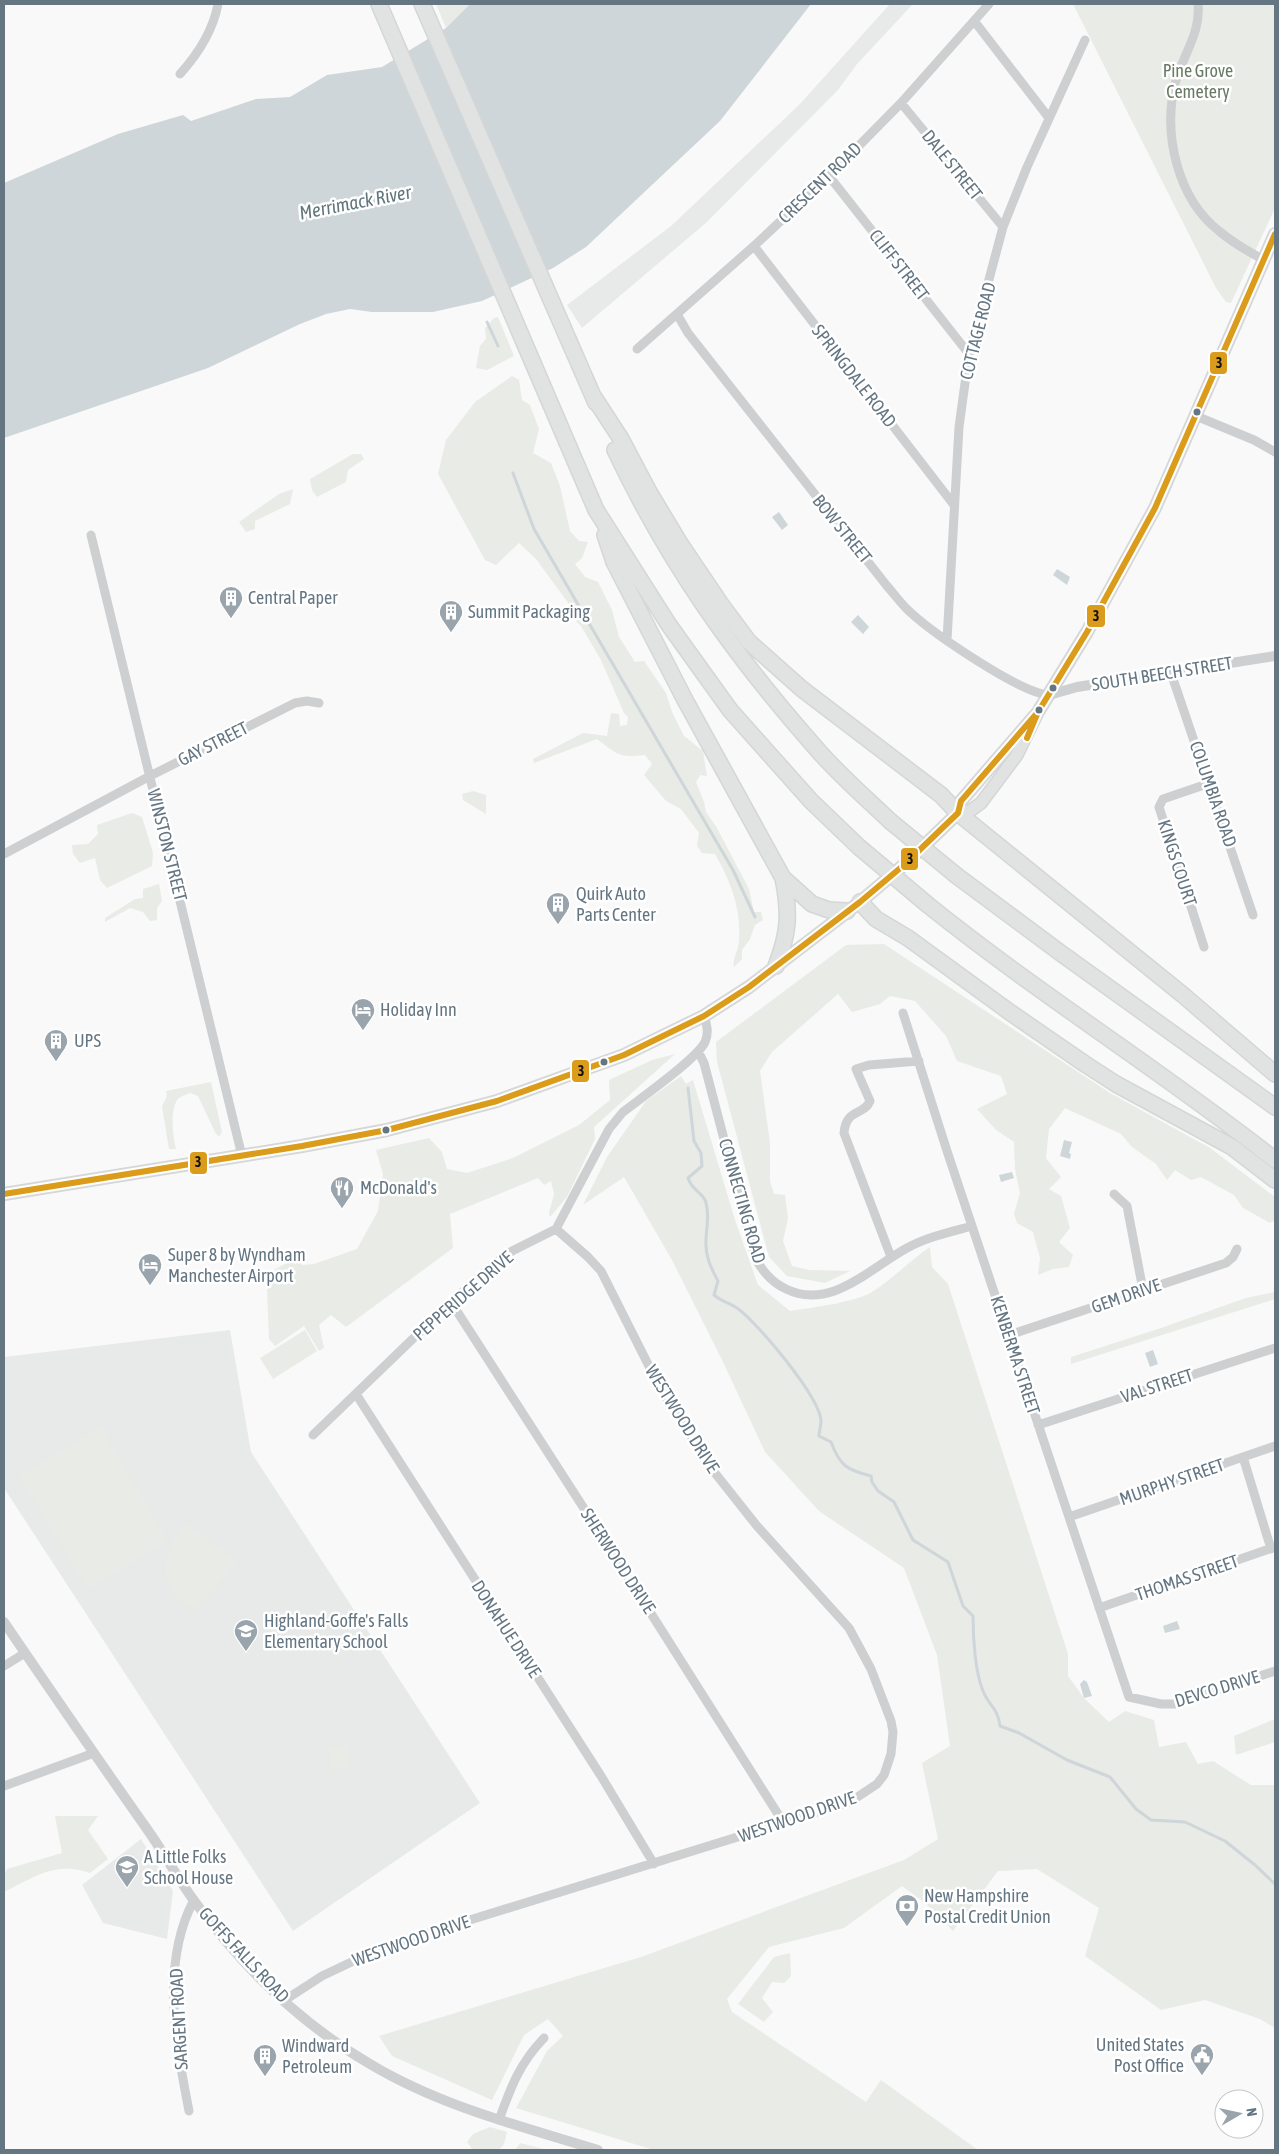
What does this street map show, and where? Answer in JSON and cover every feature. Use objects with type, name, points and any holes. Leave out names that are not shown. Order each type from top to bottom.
[{"type":"highway","points":[[379,4],[596,510],[614,562],[706,739],[783,878],[812,904],[829,910],[847,911]]},
{"type":"highway","points":[[422,4],[635,491],[675,563],[706,611],[740,656],[815,748],[890,821],[957,876],[1062,954],[1275,1106]]},
{"type":"highway","points":[[593,396],[679,542],[749,642],[802,689],[941,795],[958,813],[1183,995],[1275,1074]]},
{"type":"highway","points":[[596,510],[669,625],[730,710],[811,801],[860,848],[984,950],[1146,1064],[1275,1160]]},
{"type":"highway","points":[[776,966],[785,941],[789,918],[783,878]]},
{"type":"highway","points":[[860,902],[876,919],[908,938],[1085,1064],[1116,1084],[1232,1146],[1275,1180]]},
{"type":"main road","points":[[958,813],[970,811],[986,796],[1017,756],[1038,712],[1155,508],[1275,234]]},
{"type":"main road","points":[[4,1194],[242,1156],[387,1130],[497,1101],[624,1055],[704,1016],[749,987],[860,902],[905,864],[958,813],[961,801],[1038,712]]},
{"type":"street","points":[[180,74],[196,56],[209,32],[218,4]]},
{"type":"street","name":"CRESCENT ROAD","points":[[637,349],[754,246],[829,176],[901,103],[989,4]]},
{"type":"street","points":[[1198,4],[1196,30],[1176,83],[1171,105],[1170,127],[1176,160],[1188,192],[1207,219],[1218,231],[1264,260]]},
{"type":"street","points":[[975,22],[1049,118]]},
{"type":"street","name":"COTTAGE ROAD","points":[[947,640],[959,427],[969,354],[1003,227],[1027,167],[1085,40]]},
{"type":"street","name":"DALE STREET","points":[[901,103],[1003,227]]},
{"type":"street","name":"CLIFF STREET","points":[[829,176],[969,354]]},
{"type":"street","name":"SPRINGDALE ROAD","points":[[754,246],[954,505]]},
{"type":"street","name":"BOW STREET","points":[[677,314],[694,341],[909,612],[947,640],[1031,691],[1049,695]]},
{"type":"street","points":[[1196,416],[1254,440],[1275,452]]},
{"type":"street","name":"WINSTON STREET","points":[[91,535],[242,1156]]},
{"type":"street","name":"SOUTH BEECH STREET","points":[[1049,695],[1077,687],[1275,656]]},
{"type":"street","name":"COLUMBIA ROAD","points":[[1171,673],[1210,783],[1253,915]]},
{"type":"street","name":"GAY STREET","points":[[4,854],[150,776],[296,703],[319,703]]},
{"type":"street","name":"KINGS COURT","points":[[1204,947],[1159,807],[1163,799],[1210,783]]},
{"type":"street","name":"KENBERMA STREET","points":[[903,1013],[1129,1697]]},
{"type":"street","points":[[556,1229],[609,1129],[616,1120],[623,1112],[698,1051],[706,1040],[708,1030],[704,1016]]},
{"type":"street","name":"CONNECTING ROAD","points":[[698,1051],[704,1063],[755,1257],[766,1275],[791,1291],[810,1296],[820,1295],[841,1288],[908,1247],[929,1238],[972,1226]]},
{"type":"street","points":[[891,1258],[860,1181],[844,1128],[852,1115],[866,1107],[870,1101],[856,1069],[869,1065],[919,1061]]},
{"type":"street","points":[[1114,1194],[1127,1206],[1143,1290]]},
{"type":"street","name":"PEPPERIDGE DRIVE","points":[[313,1435],[451,1302],[512,1251],[556,1229]]},
{"type":"street","name":"WESTWOOD DRIVE","points":[[285,2000],[322,1976],[382,1948],[850,1802],[869,1791],[884,1775],[891,1754],[893,1732],[881,1689],[860,1646],[849,1628],[757,1526],[715,1474],[660,1388],[601,1272],[588,1257],[556,1229]]},
{"type":"street","name":"GEM DRIVE","points":[[1009,1335],[1226,1263],[1237,1249]]},
{"type":"street","name":"SHERWOOD DRIVE","points":[[451,1302],[614,1554],[783,1822]]},
{"type":"street","name":"VAL STREET","points":[[1038,1425],[1275,1348]]},
{"type":"street","name":"DONAHUE DRIVE","points":[[356,1394],[601,1776],[654,1864]]},
{"type":"street","name":"MURPHY STREET","points":[[1069,1517],[1275,1446]]},
{"type":"street","points":[[1243,1458],[1273,1548]]},
{"type":"street","name":"THOMAS STREET","points":[[1099,1608],[1273,1548]]},
{"type":"street","name":"GOFFS FALLS ROAD","points":[[4,1622],[194,1900],[235,1952],[315,2028],[369,2064],[411,2086],[475,2112],[598,2150]]},
{"type":"street","points":[[4,1666],[25,1652]]},
{"type":"street","name":"DEVCO DRIVE","points":[[1129,1697],[1161,1704],[1175,1704],[1275,1671]]},
{"type":"street","points":[[4,1786],[34,1777],[94,1753]]},
{"type":"street","name":"SARGENT ROAD","points":[[188,2111],[179,2050],[175,1986],[177,1946],[180,1931],[194,1900]]},
{"type":"street","points":[[499,2120],[519,2071],[528,2055],[544,2038]]},
{"type":"shaded area","points":[[890,4],[913,4],[857,64],[838,90],[707,222],[582,328],[567,305],[671,226],[799,105]]},
{"type":"shaded area","name":"Highland-Goffe's Falls Elementary School","points":[[230,1330],[251,1452],[480,1803],[293,1931],[4,1488],[4,1357]]},
{"type":"shaded area","name":"A Little Folks School House","points":[[141,1839],[173,1891],[167,1939],[103,1923],[82,1885]]},
{"type":"green space","points":[[436,4],[470,4],[446,28]]},
{"type":"green space","name":"Pine Grove Cemetery","points":[[1073,4],[1275,4],[1275,208],[1231,303],[1226,302],[1216,288]]},
{"type":"green space","points":[[498,317],[514,356],[487,370],[476,368],[480,346],[486,339],[485,328],[494,318]]},
{"type":"green space","points":[[512,376],[519,380],[522,400],[530,405],[539,429],[533,453],[551,463],[560,486],[570,531],[579,541],[588,542],[582,558],[575,564],[585,577],[598,582],[612,610],[619,637],[635,662],[644,661],[666,693],[672,712],[684,736],[703,751],[707,776],[700,775],[696,782],[706,812],[717,828],[749,889],[754,912],[761,912],[763,920],[755,925],[750,939],[742,950],[742,959],[734,967],[739,944],[739,928],[737,906],[726,875],[715,854],[702,853],[697,846],[699,833],[681,809],[666,801],[644,775],[652,764],[645,755],[629,756],[619,754],[597,739],[534,763],[533,759],[583,733],[607,736],[611,713],[619,714],[620,726],[627,725],[628,717],[624,713],[601,660],[581,626],[571,616],[569,604],[536,559],[519,543],[496,565],[485,560],[438,474],[446,440],[475,402]]},
{"type":"green space","points":[[353,454],[361,454],[364,459],[348,470],[346,482],[317,497],[312,490],[310,479]]},
{"type":"green space","points":[[293,489],[290,504],[255,521],[255,529],[246,532],[239,522],[279,494]]},
{"type":"green space","points":[[473,791],[486,795],[486,814],[463,800],[462,794]]},
{"type":"green space","points":[[132,813],[142,817],[153,853],[152,866],[107,888],[100,880],[95,858],[80,863],[73,854],[72,845],[88,844],[98,834],[97,825]]},
{"type":"green space","points":[[159,884],[162,901],[157,908],[157,920],[150,921],[143,912],[130,908],[105,922],[105,918],[135,899],[143,898],[143,889]]},
{"type":"green space","points":[[884,944],[1110,1093],[1210,1148],[1275,1197],[1275,1220],[1270,1223],[1243,1208],[1234,1195],[1201,1177],[1191,1180],[1175,1170],[1167,1180],[1156,1164],[1132,1147],[1121,1134],[1065,1108],[1049,1129],[1046,1158],[1061,1177],[1049,1189],[1061,1196],[1070,1228],[1059,1242],[1073,1255],[1069,1267],[1053,1269],[1038,1275],[1040,1258],[1033,1232],[1017,1223],[1014,1214],[1020,1193],[1015,1169],[1014,1142],[996,1130],[977,1109],[1007,1094],[1001,1076],[957,1061],[946,1036],[915,1001],[890,996],[880,1004],[852,1012],[838,994],[772,1052],[760,1071],[770,1143],[770,1181],[774,1194],[785,1195],[788,1218],[783,1241],[792,1266],[809,1270],[850,1271],[825,1283],[787,1276],[769,1257],[717,1062],[716,1042],[846,945]]},
{"type":"green space","points":[[675,1054],[594,1127],[595,1139],[567,1197],[550,1217],[549,1213],[554,1194],[551,1181],[544,1185],[538,1178],[450,1214],[453,1248],[346,1327],[331,1315],[319,1325],[324,1348],[319,1351],[304,1326],[275,1346],[269,1339],[267,1289],[275,1269],[297,1258],[302,1265],[314,1264],[357,1249],[378,1211],[383,1174],[376,1150],[429,1138],[442,1152],[447,1169],[467,1173],[513,1158],[579,1125],[610,1100],[609,1080],[652,1060]]},
{"type":"green space","points":[[681,1076],[686,1084],[693,1080],[735,1220],[758,1285],[790,1311],[833,1304],[865,1296],[880,1287],[930,1247],[932,1267],[948,1284],[1068,1654],[1068,1676],[1084,1698],[1109,1722],[1125,1711],[1154,1720],[1159,1747],[1186,1742],[1198,1764],[1213,1761],[1251,1785],[1275,1785],[1275,2028],[1260,2019],[1205,2000],[1161,2010],[1085,1956],[1099,1908],[1037,1869],[998,1871],[953,1931],[924,1902],[902,1886],[844,1928],[769,1947],[727,1999],[732,2012],[866,2102],[881,2080],[978,2150],[654,2150],[516,2108],[547,2051],[563,2036],[548,2019],[524,2035],[492,2100],[392,2056],[379,2036],[641,1957],[904,1860],[938,1839],[922,1763],[950,1746],[937,1655],[904,1568],[819,1511],[765,1452],[672,1260],[624,1177],[583,1205],[607,1157],[646,1101]]},
{"type":"green space","points":[[211,1082],[222,1132],[219,1137],[198,1096],[190,1093],[179,1098],[176,1102],[173,1123],[176,1149],[169,1149],[162,1106],[167,1096],[166,1091]]},
{"type":"green space","points":[[1275,1292],[1275,1299],[1071,1364],[1071,1357],[1246,1298]]},
{"type":"green space","points":[[305,1330],[317,1351],[273,1379],[260,1358]]},
{"type":"green space","points":[[101,1427],[168,1541],[87,1589],[19,1476]]},
{"type":"green space","points":[[185,1523],[237,1561],[196,1611],[172,1591],[166,1571],[169,1551]]},
{"type":"green space","points":[[1275,1719],[1275,1742],[1236,1755],[1234,1736]]},
{"type":"green space","points":[[348,1746],[349,1768],[330,1769],[329,1747]]},
{"type":"green space","points":[[55,1816],[98,1816],[88,1830],[108,1859],[90,1873],[66,1869],[46,1872],[4,1892],[4,1874],[7,1869],[62,1853]]},
{"type":"green space","points":[[790,1953],[791,1976],[784,1983],[772,1982],[762,1998],[773,2012],[764,2022],[738,2004],[774,1957]]},
{"type":"green space","points":[[490,2127],[507,2132],[504,2144],[499,2150],[473,2150],[467,2142],[473,2134]]},
{"type":"green space","points":[[520,2143],[547,2150],[515,2150]]},
{"type":"water","name":"Merrimack River","points":[[470,4],[811,4],[720,121],[586,247],[553,268],[482,301],[433,312],[372,312],[350,309],[326,314],[300,324],[208,368],[4,438],[4,183],[118,134],[183,115],[191,121],[256,99],[290,97],[327,75],[382,67],[446,28]]},
{"type":"water","points":[[779,512],[788,525],[782,530],[772,517]]},
{"type":"water","points":[[1057,569],[1070,577],[1067,585],[1053,575]]},
{"type":"water","points":[[858,615],[869,627],[863,634],[851,622]]},
{"type":"water","points":[[1064,1140],[1072,1142],[1069,1153],[1071,1154],[1070,1159],[1060,1156]]},
{"type":"water","points":[[1012,1172],[1014,1178],[1001,1182],[999,1175]]},
{"type":"water","points":[[1153,1350],[1158,1364],[1150,1367],[1145,1353]]},
{"type":"water","points":[[1177,1621],[1180,1629],[1165,1633],[1163,1626]]},
{"type":"water","points":[[1084,1680],[1087,1682],[1092,1696],[1084,1698],[1080,1684]]},
{"type":"waterway","points":[[487,322],[498,346]]},
{"type":"waterway","points":[[513,473],[534,529],[733,870],[755,917]]},
{"type":"waterway","points":[[688,1088],[694,1141],[701,1153],[702,1166],[688,1178],[692,1186],[705,1200],[707,1208],[706,1252],[718,1281],[714,1295],[737,1308],[746,1316],[772,1344],[799,1378],[818,1410],[821,1421],[819,1436],[831,1442],[841,1462],[856,1472],[871,1476],[872,1482],[878,1491],[894,1502],[913,1540],[948,1562],[963,1606],[973,1616],[976,1664],[980,1683],[985,1696],[997,1715],[1000,1726],[1019,1733],[1067,1760],[1110,1777],[1136,1809],[1151,1820],[1185,1822],[1225,1841],[1275,1884]]},
{"type":"transit line","name":"3","points":[[1027,738],[1038,712],[1087,632],[1155,508],[1275,234]]},
{"type":"transit line","name":"3","points":[[4,1194],[302,1146],[387,1130],[497,1101],[624,1055],[704,1016],[749,987],[860,902],[905,864],[958,813],[961,801],[1038,712]]},
{"type":"place","name":"Central Paper","points":[[231,619]]},
{"type":"place","name":"Summit Packaging","points":[[451,633]]},
{"type":"place","name":"Quirk Auto Parts Center","points":[[558,925]]},
{"type":"place","name":"Holiday Inn","points":[[363,1031]]},
{"type":"place","name":"UPS","points":[[56,1062]]},
{"type":"place","name":"McDonald's","points":[[342,1209]]},
{"type":"place","name":"Super 8 by Wyndham Manchester Airport","points":[[150,1286]]},
{"type":"place","name":"Highland-Goffe's Falls Elementary School","points":[[246,1652]]},
{"type":"place","name":"A Little Folks School House","points":[[127,1888]]},
{"type":"place","name":"New Hampshire Postal Credit Union","points":[[907,1927]]},
{"type":"place","name":"United States Post Office","points":[[1202,2076]]},
{"type":"place","name":"Windward Petroleum","points":[[265,2077]]}]
